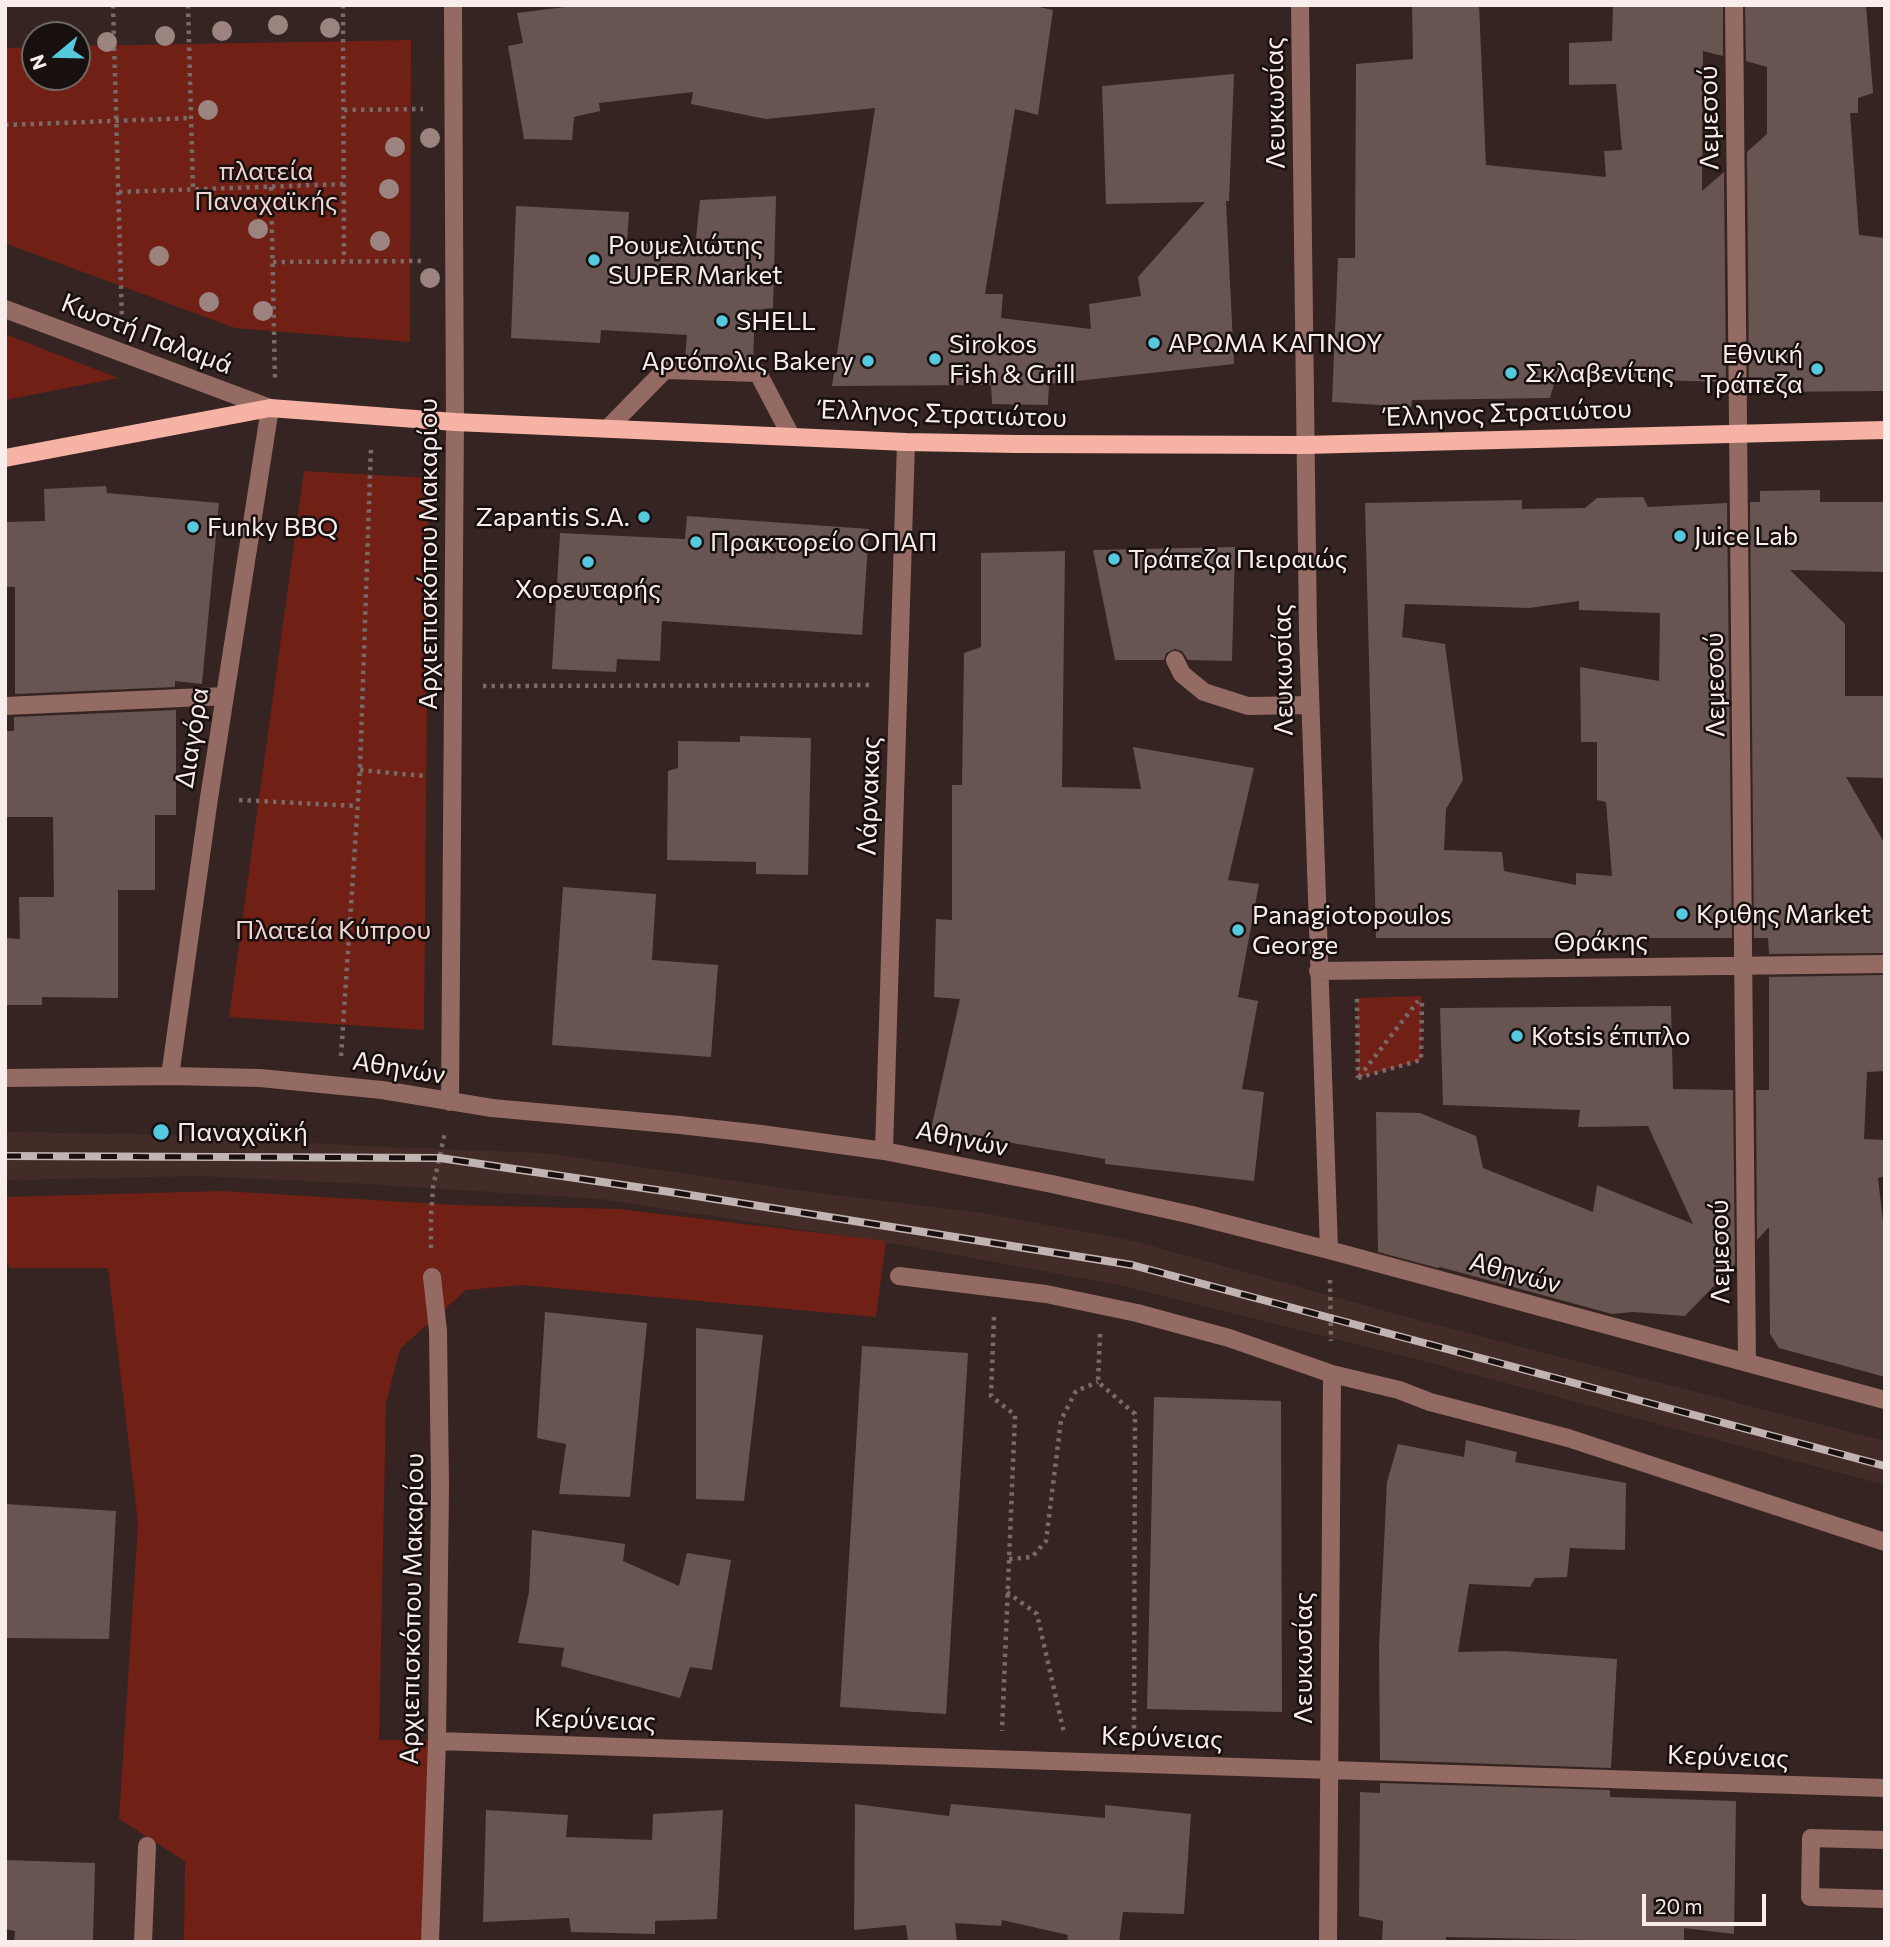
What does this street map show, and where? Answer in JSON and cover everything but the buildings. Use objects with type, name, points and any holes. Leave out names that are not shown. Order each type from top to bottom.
[{"type":"main road","name":"Έλληνος Στρατιώτου","points":[[5,458],[273,408],[455,422],[906,442],[1016,444],[1305,445],[1885,430]]},
{"type":"street","name":"Αρχιεπισκόπου Μακαρίου","points":[[450,1102],[455,422],[453,5]]},
{"type":"street","name":"Λευκωσίας","points":[[1300,5],[1310,705],[1329,1250]]},
{"type":"street","name":"Λεμεσού","points":[[1734,5],[1748,1363]]},
{"type":"street","name":"Κωστή Παλαμά","points":[[5,309],[273,408]]},
{"type":"street","points":[[608,428],[665,370],[758,373],[791,436]]},
{"type":"street","name":"Διαγόρα","points":[[170,1076],[209,798],[273,408]]},
{"type":"street","name":"Λάρνακας","points":[[884,1152],[906,442]]},
{"type":"street","points":[[1175,660],[1182,674],[1204,692],[1248,706],[1310,705]]},
{"type":"street","points":[[5,706],[225,695]]},
{"type":"street","name":"Θράκης","points":[[1318,971],[1885,964]]},
{"type":"street","name":"Αθηνών","points":[[5,1078],[260,1078],[382,1090],[518,1111],[761,1134],[884,1152],[1159,1208],[1329,1250],[1885,1400]]},
{"type":"street","points":[[899,1276],[995,1286],[1137,1313],[1229,1338],[1332,1374],[1568,1438],[1885,1542]]},
{"type":"street","name":"Αρχιεπισκόπου Μακαρίου","points":[[430,1942],[437,1741],[440,1416],[438,1331],[432,1277]]},
{"type":"street","name":"Λευκωσίας","points":[[1328,1942],[1332,1374]]},
{"type":"street","name":"Κερύνειας","points":[[437,1741],[1885,1788]]},
{"type":"street","points":[[1885,1840],[1811,1838],[1810,1897],[1885,1899]]},
{"type":"street","points":[[144,1942],[147,1846]]},
{"type":"path","points":[[113,5],[123,352]]},
{"type":"path","points":[[188,5],[193,190]]},
{"type":"path","points":[[343,5],[344,261]]},
{"type":"path","points":[[344,110],[454,108]]},
{"type":"path","points":[[5,125],[191,118]]},
{"type":"path","points":[[118,192],[344,184]]},
{"type":"path","points":[[271,187],[273,408]]},
{"type":"path","points":[[272,262],[454,261]]},
{"type":"path","points":[[339,1085],[360,770],[372,415]]},
{"type":"path","points":[[453,686],[899,684]]},
{"type":"path","points":[[360,770],[453,778]]},
{"type":"path","points":[[209,798],[358,806]]},
{"type":"path","points":[[1422,996],[1421,1060],[1358,1078],[1366,1068],[1422,996]]},
{"type":"path","points":[[1357,998],[1358,1078]]},
{"type":"path","points":[[432,1277],[433,1187],[450,1102]]},
{"type":"path","points":[[1329,1250],[1332,1374]]},
{"type":"path","points":[[995,1286],[991,1396],[1015,1415],[1000,1760]]},
{"type":"path","points":[[1098,1382],[1101,1305]]},
{"type":"path","points":[[1009,1559],[1031,1557],[1046,1541],[1061,1420],[1076,1391],[1098,1382]]},
{"type":"path","points":[[1098,1382],[1135,1414],[1133,1764]]},
{"type":"path","points":[[1007,1592],[1037,1614],[1070,1761]]},
{"type":"shaded area","points":[[5,1132],[178,1135],[545,1153],[802,1191],[983,1213],[1133,1241],[1429,1323],[1885,1441],[1885,1485],[1431,1363],[1119,1285],[902,1245],[600,1199],[200,1176],[5,1180]]},
{"type":"green space","name":"πλατεία Παναχαϊκής","points":[[411,40],[410,342],[235,328],[7,244],[5,48],[21,47],[21,91],[91,91],[91,46]]},
{"type":"green space","points":[[5,334],[118,378],[5,400]]},
{"type":"green space","name":"Πλατεία Κύπρου","points":[[304,471],[429,478],[424,1030],[229,1017]]},
{"type":"green space","points":[[1422,996],[1421,1060],[1358,1078],[1357,998]]},
{"type":"green space","points":[[223,1191],[456,1205],[619,1209],[886,1241],[876,1317],[522,1285],[466,1290],[400,1349],[386,1403],[379,1740],[428,1740],[423,1942],[184,1942],[185,1861],[119,1819],[138,1523],[108,1268],[10,1268],[5,1259],[5,1197]]},
{"type":"railway","points":[[5,1156],[440,1158],[1132,1265],[1885,1466]]},
{"type":"place","name":"Ρουμελιώτης SUPER Market","points":[[594,260]]},
{"type":"place","name":"SHELL","points":[[722,321]]},
{"type":"place","name":"ΑΡΩΜΑ ΚΑΠΝΟΥ","points":[[1154,343]]},
{"type":"place","name":"Sirokos Fish & Grill","points":[[935,359]]},
{"type":"place","name":"Αρτόπολις Bakery","points":[[868,361]]},
{"type":"place","name":"Εθνική Τράπεζα","points":[[1817,369]]},
{"type":"place","name":"Σκλαβενίτης","points":[[1511,373]]},
{"type":"place","name":"Zapantis S.A.","points":[[644,517]]},
{"type":"place","name":"Funky BBQ","points":[[193,527]]},
{"type":"place","name":"Juice Lab","points":[[1680,536]]},
{"type":"place","name":"Πρακτορείο ΟΠΑΠ","points":[[696,542]]},
{"type":"place","name":"Τράπεζα Πειραιώς","points":[[1114,559]]},
{"type":"place","name":"Xoρευταρής","points":[[588,562]]},
{"type":"place","name":"Κριθης Market","points":[[1682,914]]},
{"type":"place","name":"Panagiotopoulos George","points":[[1238,930]]},
{"type":"place","name":"Kotsis έπιπλο","points":[[1517,1036]]},
{"type":"place","name":"Παναχαϊκή","points":[[161,1132]]}]
